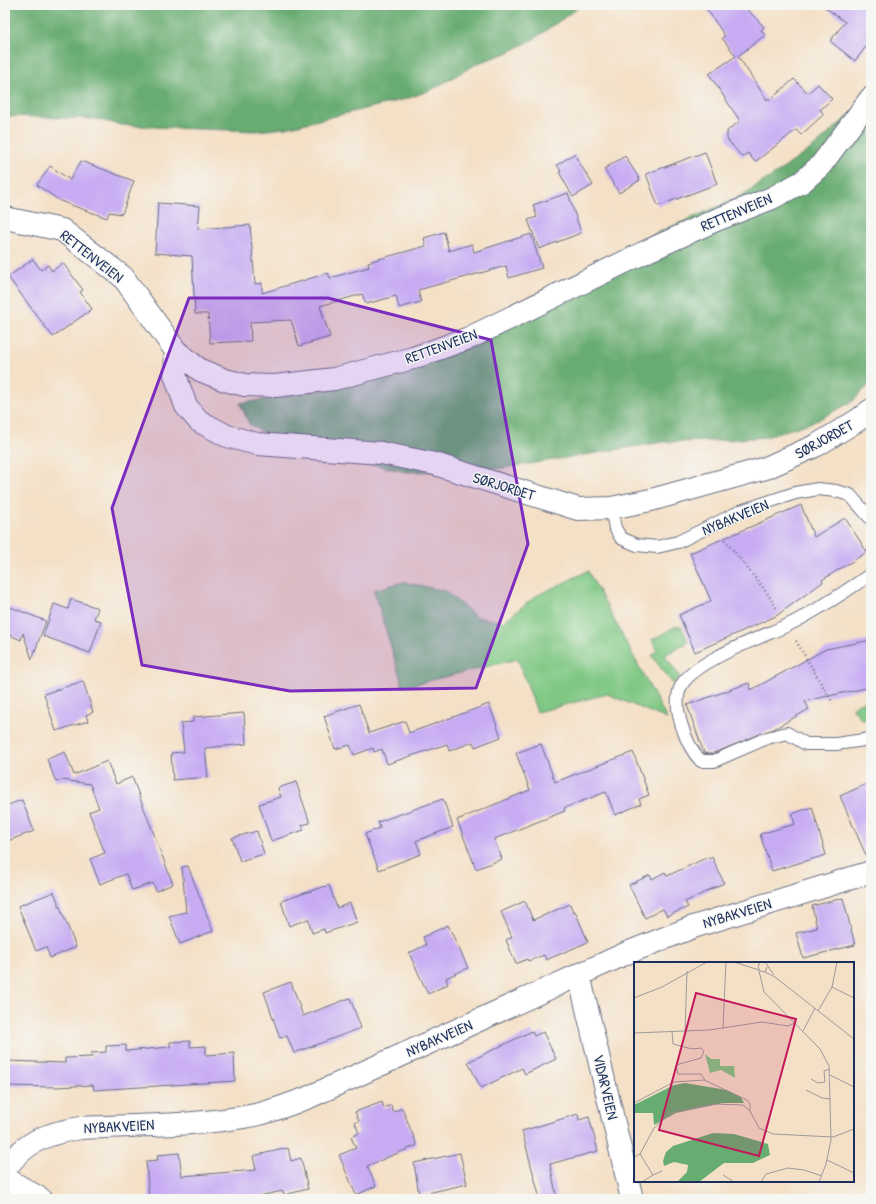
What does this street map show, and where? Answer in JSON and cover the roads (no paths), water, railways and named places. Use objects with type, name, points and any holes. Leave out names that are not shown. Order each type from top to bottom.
[{"type":"street","name":"RETTENVEIEN","points":[[5,218],[62,230],[123,278],[176,351],[200,370],[225,380],[245,385],[275,386],[334,379],[413,358],[469,338],[643,252],[716,220],[772,198],[802,182],[821,165],[871,98]]},
{"type":"street","name":"SØRJORDET","points":[[176,351],[175,376],[186,406],[199,421],[227,436],[257,444],[381,453],[435,464],[578,509],[611,508],[651,500],[766,468],[817,445],[858,420],[871,410]]},
{"type":"street","name":"NYBAKVEIEN","points":[[5,1169],[18,1153],[30,1144],[40,1138],[66,1130],[231,1119],[276,1110],[307,1098],[579,975],[693,927],[871,872]]},
{"type":"street","name":"VIDARVEIEN","points":[[579,975],[632,1199]]},
{"type":"street","points":[[5,1178],[41,1199]]},
{"type":"lane","name":"NYBAKVEIEN","points":[[611,508],[615,528],[621,538],[637,545],[657,548],[678,542],[742,511],[795,493],[818,489],[836,491],[850,495],[871,519]]},
{"type":"lane","points":[[871,574],[787,625],[703,665],[682,684],[677,696],[679,714],[687,741],[695,755],[701,761],[714,761],[767,738],[787,733],[806,744],[836,744],[871,739]]}]
